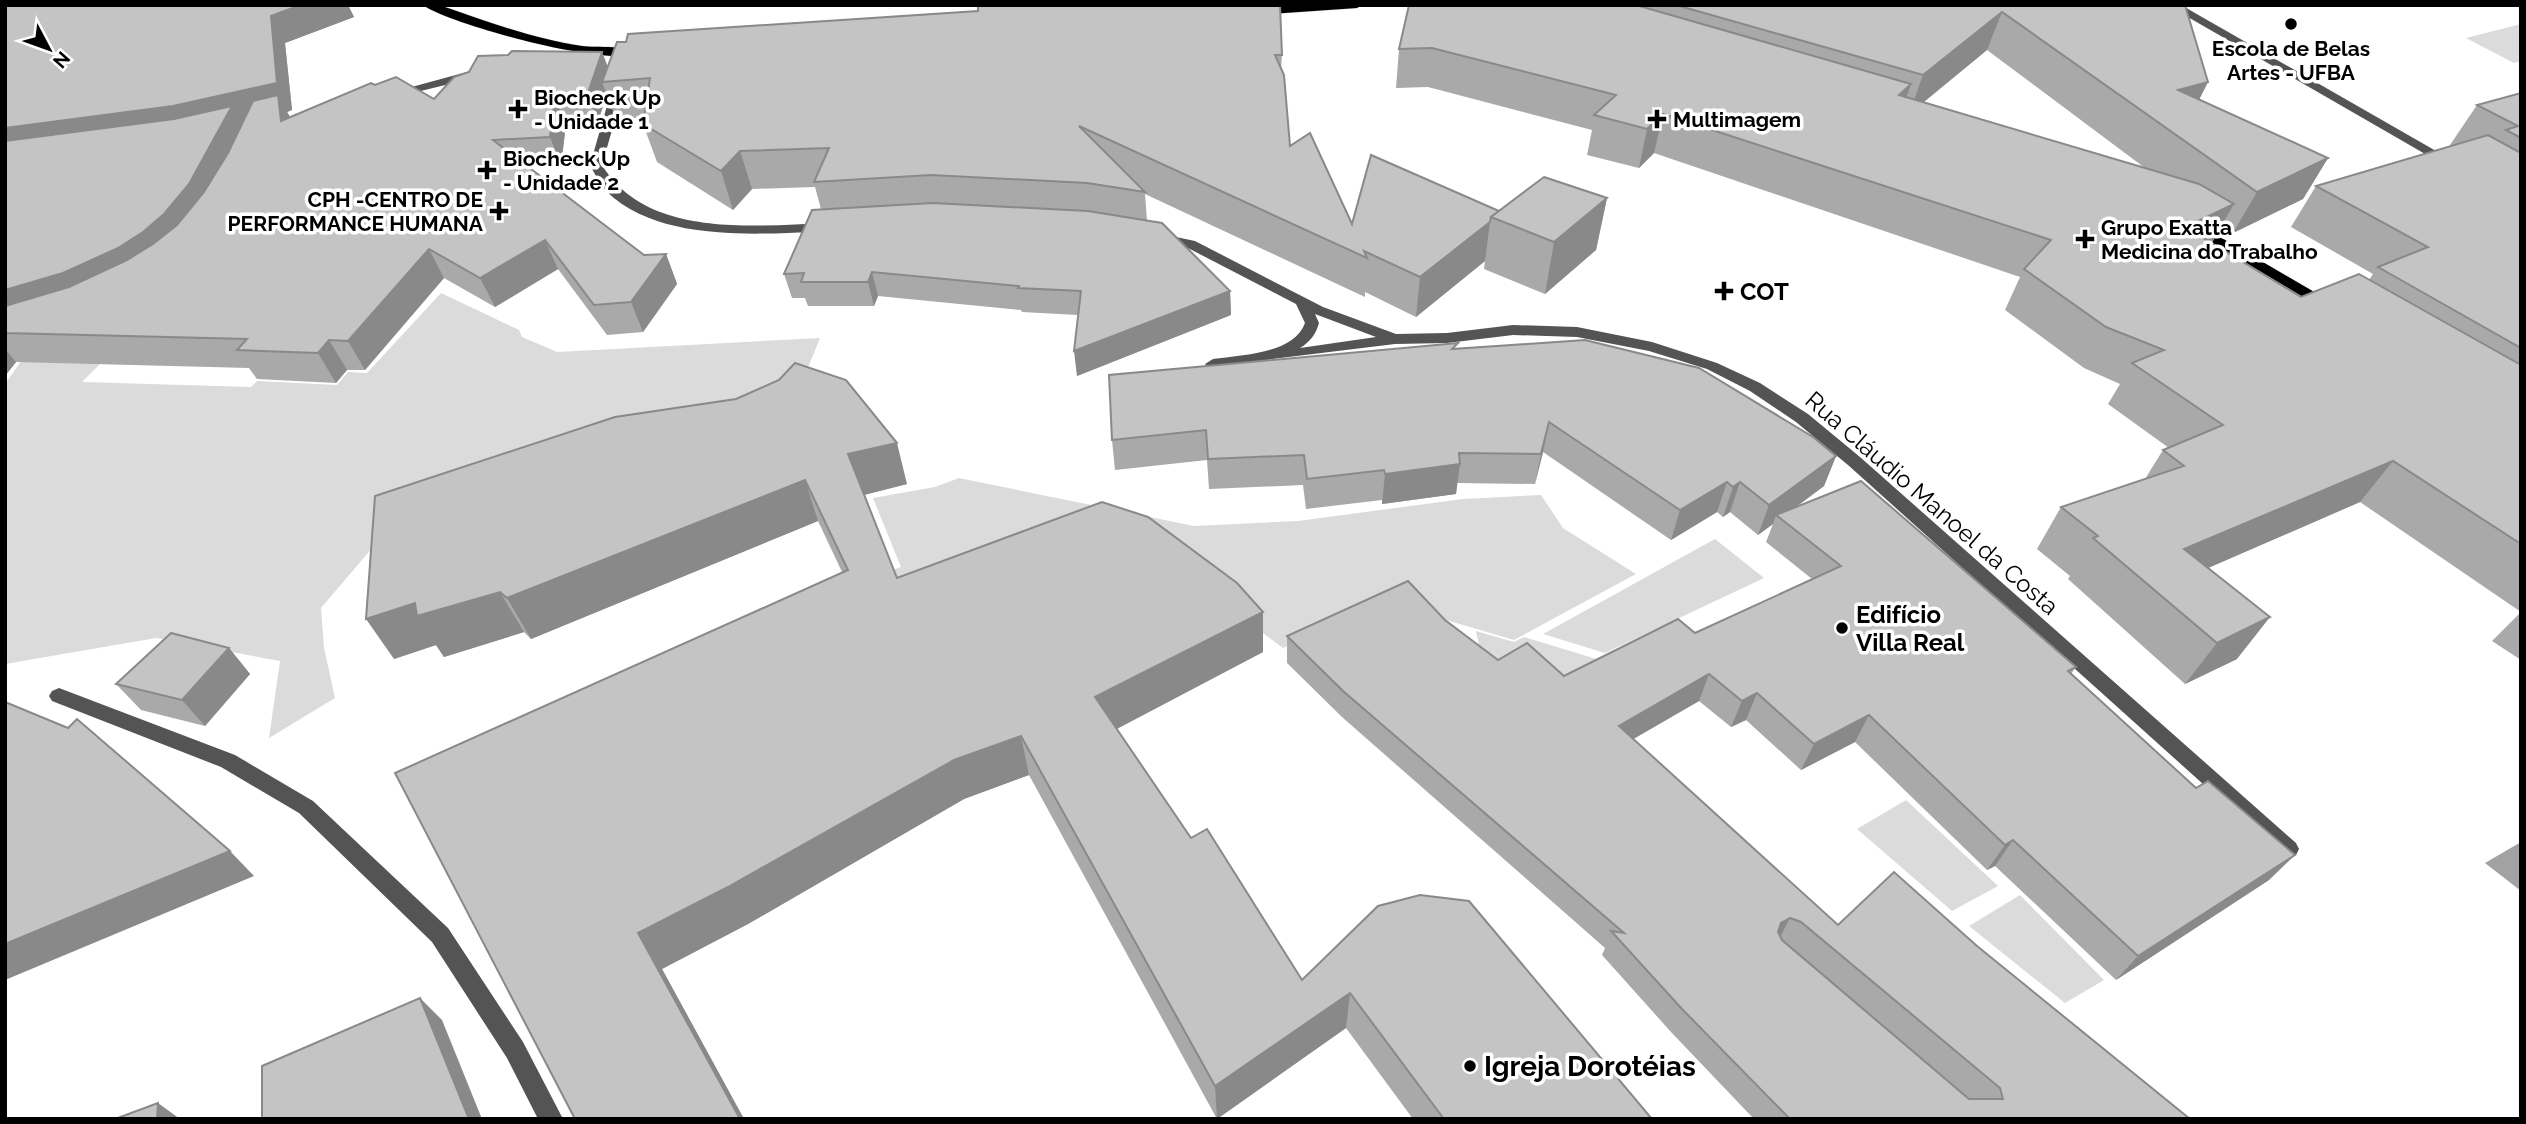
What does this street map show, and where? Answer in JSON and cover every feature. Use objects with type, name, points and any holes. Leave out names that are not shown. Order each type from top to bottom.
[{"type":"main road","points":[[428,5],[512,34],[576,49],[637,52]]},
{"type":"main road","points":[[1242,11],[1357,5]]},
{"type":"main road","points":[[2181,218],[2345,316]]},
{"type":"street","points":[[1242,11],[1259,5]]},
{"type":"street","points":[[2172,5],[2461,169]]},
{"type":"street","points":[[549,55],[576,49]]},
{"type":"street","points":[[637,52],[609,113],[596,165],[612,190],[641,210],[692,226],[789,229],[843,226]]},
{"type":"street","points":[[379,98],[484,72]]},
{"type":"street","name":"Rua Cláudio Manoel da Costa","points":[[1138,234],[1190,244],[1302,302],[1394,339]]},
{"type":"street","name":"Rua Cláudio Manoel da Costa","points":[[1246,361],[1272,355],[1304,339],[1312,323],[1302,302]]},
{"type":"street","name":"Rua Cláudio Manoel da Costa","points":[[1213,364],[1394,339],[1447,338],[1513,330],[1577,332],[1652,347],[1712,366],[1755,387],[1802,418],[1854,461],[2289,849]]},
{"type":"street","points":[[58,696],[229,761],[306,807],[440,934],[515,1050],[551,1119]]},
{"type":"shaded area","points":[[2521,24],[2521,61],[2514,63],[2466,38]]},
{"type":"shaded area","points":[[441,293],[519,330],[522,337],[557,352],[820,338],[799,390],[414,499],[321,608],[324,648],[335,698],[269,738],[280,661],[156,638],[5,664],[5,384],[24,357],[117,347],[82,382],[251,387],[257,381],[337,385],[348,372],[367,373]]},
{"type":"shaded area","points":[[959,478],[1194,526],[1298,521],[1463,499],[1541,495],[1563,528],[1636,574],[1514,640],[1385,602],[1283,648],[1156,554],[815,598],[901,567],[873,498],[935,487]]},
{"type":"shaded area","points":[[1715,539],[1764,578],[1605,653],[1543,634]]},
{"type":"shaded area","points":[[1476,631],[1514,642],[1524,637],[1603,661],[1566,678],[1531,661],[1486,659],[1473,650],[1479,645]]},
{"type":"shaded area","points":[[1906,800],[1998,886],[1952,911],[1857,829]]},
{"type":"shaded area","points":[[2521,842],[2521,891],[2485,863]]},
{"type":"shaded area","points":[[2020,895],[2104,980],[2065,1003],[1969,926]]},
{"type":"building","points":[[5,5],[301,5],[271,16],[277,83],[173,106],[5,128]]},
{"type":"building","points":[[978,5],[1280,5],[1282,55],[1275,55],[1284,75],[1290,146],[1310,133],[1352,224],[1371,155],[1499,211],[1491,217],[1490,222],[1420,277],[1364,251],[1367,258],[1079,126],[1145,192],[1087,183],[931,175],[814,182],[829,148],[740,151],[721,171],[643,124],[650,78],[602,82],[617,42],[626,42],[628,34],[978,11]]},
{"type":"building","points":[[1409,5],[1636,5],[1911,84],[1899,95],[2199,184],[2234,204],[2185,227],[2301,297],[2359,274],[2521,365],[2521,544],[2393,461],[2184,549],[2270,617],[2217,643],[2093,538],[2098,536],[2061,507],[2184,466],[2163,450],[2223,425],[2132,363],[2164,350],[2106,327],[2024,269],[2051,240],[1663,114],[1647,129],[1594,115],[1616,95],[1432,48],[1399,49]]},
{"type":"building","points":[[1676,5],[2185,5],[2208,82],[2178,90],[2328,158],[2257,192],[2002,12],[1923,75]]},
{"type":"building","points":[[512,51],[602,52],[588,93],[555,96],[550,137],[493,140],[644,255],[666,254],[631,302],[594,305],[545,240],[480,278],[429,249],[348,341],[329,340],[318,353],[237,350],[247,339],[5,333],[5,306],[69,287],[127,260],[177,225],[204,192],[228,153],[253,101],[278,95],[281,121],[371,83],[375,85],[396,77],[434,99],[454,77],[469,72],[478,56],[508,55]]},
{"type":"building","points":[[2521,93],[2521,138],[2506,130],[2518,126],[2477,105]]},
{"type":"building","points":[[232,106],[189,184],[164,214],[143,232],[118,248],[63,273],[5,290],[5,141],[174,119]]},
{"type":"building","points":[[2488,135],[2521,153],[2521,348],[2378,267],[2428,247],[2316,186]]},
{"type":"building","points":[[1544,177],[1607,198],[1554,242],[1491,217]]},
{"type":"building","points":[[933,203],[1088,211],[1162,223],[1230,291],[1074,351],[1081,291],[1018,288],[1019,286],[872,272],[868,282],[801,282],[804,273],[784,274],[812,210]]},
{"type":"building","points":[[1585,340],[1699,368],[1813,437],[1836,456],[1769,505],[1740,482],[1733,487],[1727,482],[1680,510],[1549,422],[1541,454],[1459,453],[1460,464],[1385,474],[1384,470],[1307,479],[1304,455],[1208,459],[1206,430],[1112,440],[1109,375],[1458,343],[1452,349]]},
{"type":"building","points":[[795,363],[846,380],[897,443],[848,454],[897,578],[1102,502],[1148,517],[1237,583],[1263,612],[1095,697],[1191,838],[1207,829],[1302,980],[1378,906],[1420,895],[1469,901],[1652,1119],[1444,1119],[1350,993],[1215,1086],[1021,736],[954,760],[728,887],[638,933],[740,1119],[575,1119],[395,773],[848,570],[805,480],[507,598],[500,592],[417,616],[415,603],[366,619],[375,496],[615,417],[736,399],[779,380]]},
{"type":"building","points":[[1861,481],[2076,667],[2068,671],[2196,788],[2208,781],[2295,855],[2138,956],[2013,840],[2005,845],[1869,715],[1814,744],[1757,693],[1742,701],[1709,674],[1619,726],[1838,925],[1894,872],[1977,946],[2190,1119],[1790,1119],[1682,1009],[1611,931],[1624,933],[1343,691],[1287,636],[1408,581],[1445,620],[1498,660],[1527,643],[1564,676],[1678,619],[1695,633],[1841,566],[1776,515]],"holes":[[[1790,918],[1801,922],[2000,1088],[2003,1099],[1969,1099],[1782,940],[1778,932],[1781,923]]]},
{"type":"building","points":[[171,633],[229,648],[182,700],[116,684]]},
{"type":"building","points":[[5,702],[68,728],[77,719],[230,851],[5,944]]},
{"type":"building","points":[[420,998],[469,1119],[262,1119],[262,1066]]},
{"type":"building","points":[[158,1103],[157,1119],[115,1119]]},
{"type":"place","name":"Escola de Belas Artes - UFBA","points":[[2291,24]]},
{"type":"place","name":"Biocheck Up - Unidade 1","points":[[518,109]]},
{"type":"place","name":"Multimagem","points":[[1657,119]]},
{"type":"place","name":"Biocheck Up - Unidade 2","points":[[487,170]]},
{"type":"place","name":"CPH -CENTRO DE PERFORMANCE HUMANA","points":[[499,211]]},
{"type":"place","name":"Grupo Exatta Medicina do Trabalho","points":[[2085,239]]},
{"type":"place","name":"COT","points":[[1724,291]]},
{"type":"place","name":"Edifício Villa Real","points":[[1842,628]]},
{"type":"place","name":"Igreja Dorotéias","points":[[1470,1066]]}]
